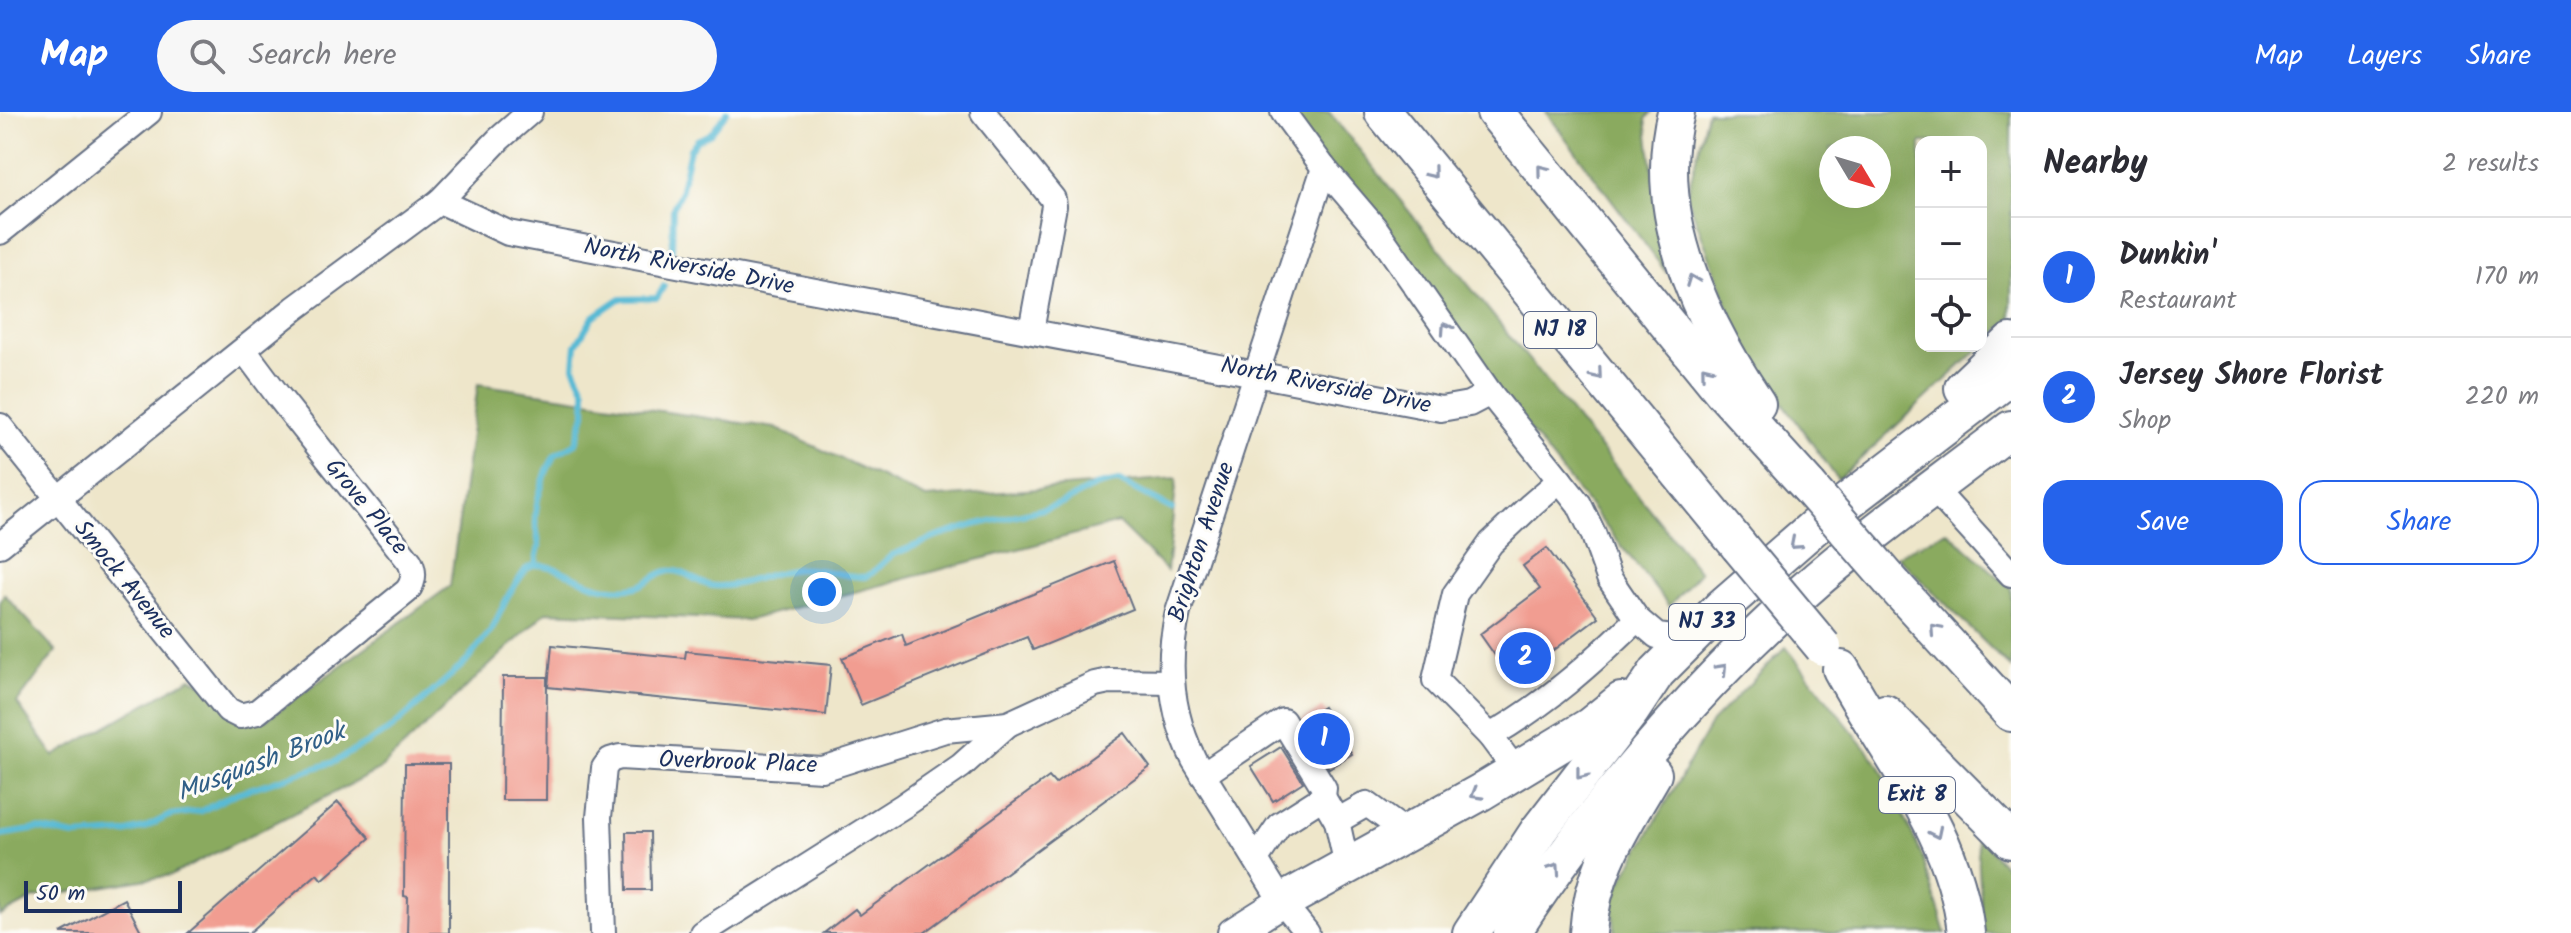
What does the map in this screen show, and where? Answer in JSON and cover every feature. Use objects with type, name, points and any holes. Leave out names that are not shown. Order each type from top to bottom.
[{"type":"highway","name":"NJ 18","points":[[1383,112],[1832,658],[2011,840]]},
{"type":"highway","points":[[1495,112],[1722,391],[2011,713]]},
{"type":"highway","points":[[1676,112],[1668,164],[1670,197],[1688,270],[1724,351],[1802,479]]},
{"type":"highway","points":[[1881,474],[2011,342]]},
{"type":"highway","name":"NJ 33","points":[[1471,933],[1539,830],[1631,711],[1657,672],[1723,606],[1780,557],[1881,474],[2011,376]]},
{"type":"highway","name":"NJ 33","points":[[1512,933],[1566,852],[1722,669],[1804,591],[2009,431]]},
{"type":"highway","name":"Exit 8","points":[[1832,658],[1914,788],[1946,853],[1966,933]]},
{"type":"highway","points":[[1287,918],[1347,866],[1590,726],[1657,672]]},
{"type":"highway","points":[[1975,674],[2011,706]]},
{"type":"highway","points":[[1588,933],[1594,889],[1605,859],[1696,699]]},
{"type":"main road","points":[[1233,933],[1287,918]]},
{"type":"street","points":[[0,232],[149,112]]},
{"type":"street","points":[[0,545],[294,309],[440,201],[499,139],[530,112]]},
{"type":"street","points":[[983,112],[1053,199],[1031,331]]},
{"type":"street","points":[[1283,112],[1324,168],[1376,229],[1490,393],[1579,504],[1609,578],[1637,619],[1657,636],[1689,640]]},
{"type":"street","name":"Brighton Avenue","points":[[1307,933],[1287,918],[1256,859],[1184,740],[1176,717],[1171,682],[1171,641],[1324,168]]},
{"type":"street","name":"North Riverside Drive","points":[[440,201],[508,233],[1441,409],[1469,404],[1490,393]]},
{"type":"street","name":"Grove Place","points":[[244,350],[410,562],[414,579],[407,591],[257,712]]},
{"type":"street","name":"Smock Avenue","points":[[0,426],[228,710],[240,716],[257,712]]},
{"type":"street","points":[[1516,771],[1490,736],[1435,680],[1455,594],[1491,543],[1560,480]]},
{"type":"street","points":[[1934,489],[2011,574]]},
{"type":"street","points":[[1490,736],[1519,720],[1548,698],[1637,619]]},
{"type":"street","name":"Overbrook Place","points":[[603,933],[599,817],[604,768],[610,760],[620,757],[822,769],[945,730],[1008,724],[1095,684],[1109,681],[1171,682]]},
{"type":"street","points":[[1203,775],[1283,721],[1324,788],[1323,797],[1337,821],[1347,866]]},
{"type":"street","points":[[702,933],[949,774],[1008,724]]},
{"type":"street","points":[[1256,859],[1279,825],[1323,797]]},
{"type":"street","points":[[1337,821],[1367,804],[1407,833]]},
{"type":"green space","points":[[1277,112],[1329,112],[1700,572],[1669,606]]},
{"type":"green space","points":[[1546,112],[1652,112],[1646,119],[1665,271]]},
{"type":"green space","points":[[1707,112],[2011,112],[2011,319],[1987,341],[1987,136],[1915,136],[1915,352],[1976,352],[1838,480],[1743,346],[1687,196]]},
{"type":"green space","points":[[478,384],[775,428],[926,498],[1177,478],[1167,571],[1118,523],[748,620],[546,612],[379,770],[172,875],[34,898],[0,916],[0,602],[4,594],[56,651],[17,703],[54,756],[191,678],[266,720],[450,586]]},
{"type":"green space","points":[[1947,531],[2011,588],[2011,668],[1897,556]]},
{"type":"green space","points":[[1786,647],[1879,765],[1921,853],[1946,933],[1615,933],[1612,898],[1712,722]]},
{"type":"green space","points":[[1977,835],[2011,873],[2011,933],[1983,933]]},
{"type":"building","points":[[1547,548],[1598,617],[1513,681],[1480,634],[1540,589],[1523,566]]},
{"type":"building","points":[[1114,561],[1133,609],[1033,650],[1027,637],[861,705],[842,658],[902,634],[906,646]]},
{"type":"building","points":[[552,645],[685,658],[686,651],[831,665],[826,715],[548,687]]},
{"type":"building","points":[[503,677],[547,677],[546,800],[502,800]]},
{"type":"building","points":[[1323,707],[1352,754],[1329,768],[1301,721]]},
{"type":"building","points":[[1125,733],[1150,767],[924,933],[824,933],[855,909],[860,915],[1049,777],[1055,784]]},
{"type":"building","points":[[1281,747],[1303,782],[1273,801],[1251,766]]},
{"type":"building","points":[[405,764],[449,764],[449,933],[407,933],[408,897],[404,896]]},
{"type":"building","points":[[338,802],[370,838],[322,880],[317,874],[249,933],[188,933]]},
{"type":"building","points":[[626,832],[650,832],[651,890],[627,890]]},
{"type":"building","points":[[124,899],[142,933],[61,933]]},
{"type":"waterway","name":"Musquash Brook","points":[[672,250],[673,208],[680,193],[690,149],[697,140],[710,134],[727,112]]},
{"type":"waterway","name":"Musquash Brook","points":[[0,835],[38,829],[75,836],[124,833],[144,828],[171,815],[201,811],[237,793],[334,762],[391,729],[467,661],[492,629],[509,594],[526,569],[535,565],[539,546],[535,518],[547,470],[555,455],[576,443],[585,414],[585,390],[574,367],[576,345],[593,317],[619,299],[657,298],[664,286]]},
{"type":"waterway","points":[[535,565],[554,568],[601,587],[618,589],[637,586],[668,571],[681,572],[714,586],[798,569],[865,577],[892,555],[939,536],[1062,503],[1095,486],[1119,481],[1172,509]]},
{"type":"place","name":"Jersey Shore Florist","points":[[1525,658]]},
{"type":"place","name":"Dunkin'","points":[[1324,739]]}]
